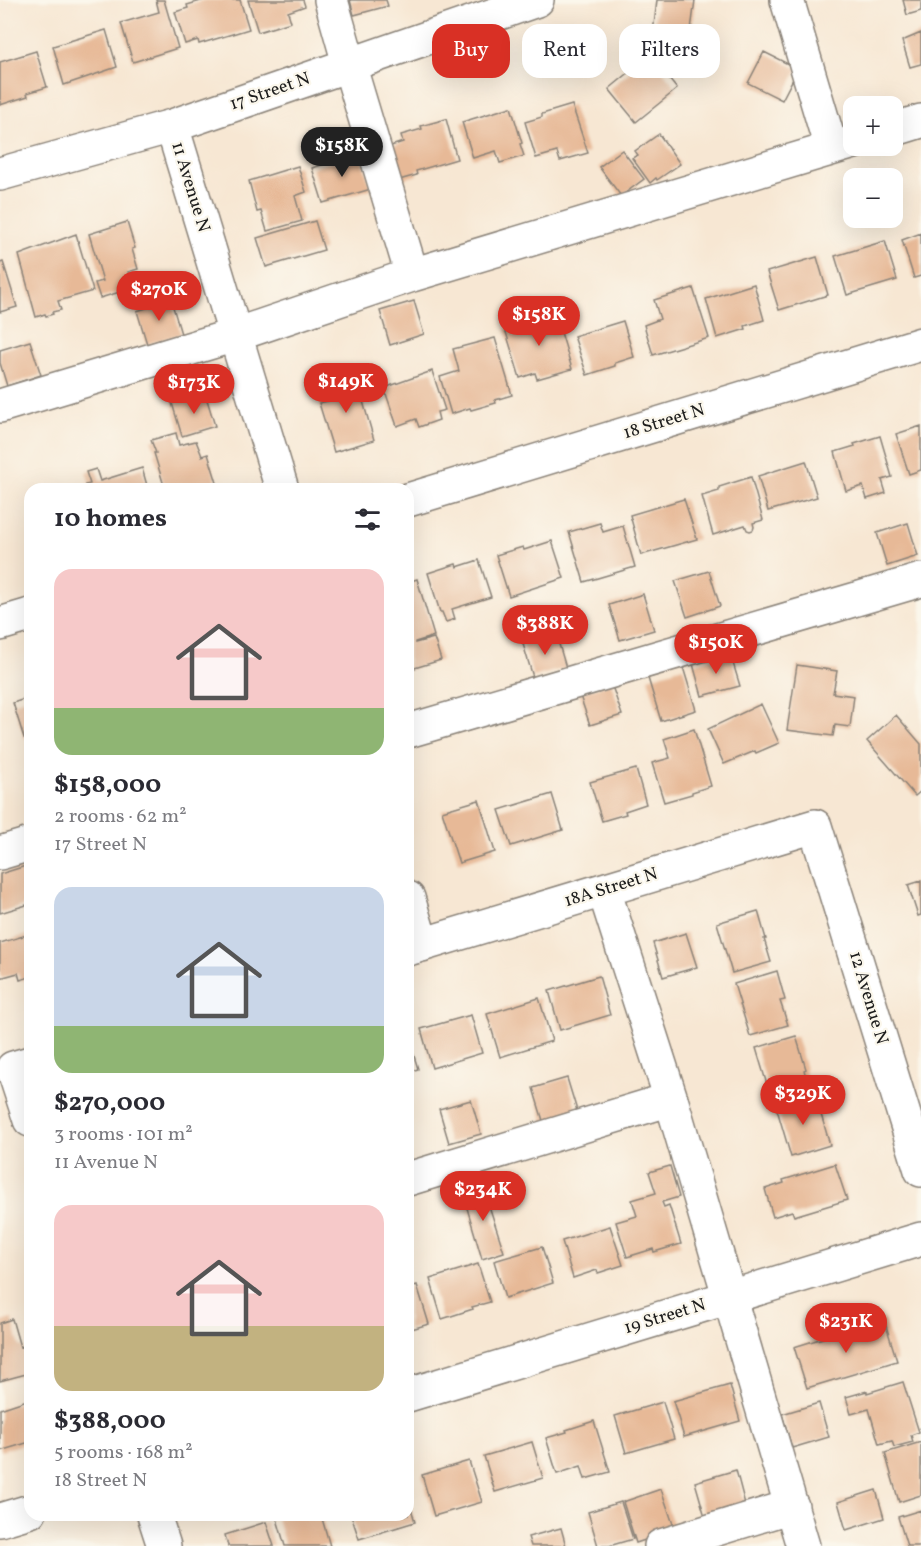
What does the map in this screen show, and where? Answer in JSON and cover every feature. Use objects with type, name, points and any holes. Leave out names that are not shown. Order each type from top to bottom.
[{"type":"street","points":[[331,0],[412,275]]},
{"type":"street","name":"17 Street N","points":[[0,174],[172,126],[537,0]]},
{"type":"street","points":[[0,406],[235,335],[412,275],[842,145],[787,0]]},
{"type":"street","points":[[903,127],[921,121]]},
{"type":"street","name":"11 Avenue N","points":[[172,126],[280,483]]},
{"type":"street","name":"18 Street N","points":[[414,498],[921,344]]},
{"type":"street","points":[[414,729],[921,580]]},
{"type":"street","points":[[0,624],[24,617]]},
{"type":"street","name":"18A Street N","points":[[415,947],[815,826]]},
{"type":"street","name":"12 Avenue N","points":[[815,826],[921,1170]]},
{"type":"street","points":[[0,853],[24,846]]},
{"type":"street","points":[[604,890],[671,1099],[803,1546]]},
{"type":"street","points":[[414,1177],[671,1099]]},
{"type":"street","name":"19 Street N","points":[[414,1393],[921,1239]]},
{"type":"street","points":[[661,1546],[792,1506]]},
{"type":"street","points":[[0,1520],[24,1513]]},
{"type":"street","points":[[156,1521],[164,1546]]},
{"type":"building","points":[[156,0],[164,0],[178,48],[133,62],[121,23],[159,12]]},
{"type":"building","points":[[204,0],[240,0],[249,29],[199,44],[198,40],[185,44],[175,12],[188,8],[187,5]]},
{"type":"building","points":[[248,0],[303,0],[305,6],[288,12],[291,22],[258,32]]},
{"type":"building","points":[[350,0],[386,0],[388,6],[354,15]]},
{"type":"building","points":[[657,0],[695,0],[692,24],[654,24]]},
{"type":"building","points":[[903,0],[921,0],[921,11],[907,15]]},
{"type":"building","points":[[106,30],[117,67],[64,85],[53,46]]},
{"type":"building","points":[[921,33],[921,64],[910,67],[902,41]]},
{"type":"building","points":[[36,51],[47,87],[0,105],[0,62]]},
{"type":"building","points":[[764,52],[798,69],[782,100],[748,83]]},
{"type":"building","points":[[622,78],[668,78],[677,89],[636,122],[609,89]]},
{"type":"building","points":[[572,105],[588,153],[560,161],[557,152],[536,158],[525,122]]},
{"type":"building","points":[[511,107],[524,156],[500,163],[496,151],[473,158],[462,122]]},
{"type":"building","points":[[446,119],[457,159],[416,171],[417,175],[399,180],[388,147],[403,142],[401,135]]},
{"type":"building","points":[[659,134],[680,164],[650,183],[632,158],[638,155],[635,151]]},
{"type":"building","points":[[622,150],[644,179],[621,196],[599,167]]},
{"type":"building","points":[[360,153],[371,189],[323,203],[312,168]]},
{"type":"building","points":[[298,166],[306,192],[295,196],[302,221],[267,231],[261,211],[257,212],[249,181]]},
{"type":"building","points":[[315,221],[324,250],[266,267],[257,238]]},
{"type":"building","points":[[127,222],[135,248],[132,249],[138,269],[128,272],[133,288],[100,298],[95,283],[103,281],[89,234]]},
{"type":"building","points":[[921,233],[921,276],[914,278],[902,240]]},
{"type":"building","points":[[76,234],[93,291],[58,301],[61,310],[36,317],[19,255]]},
{"type":"building","points":[[885,241],[897,280],[847,295],[835,256]]},
{"type":"building","points":[[817,257],[828,295],[779,310],[767,272]]},
{"type":"building","points":[[3,262],[17,307],[0,312],[0,263]]},
{"type":"building","points":[[754,284],[764,320],[745,326],[746,329],[717,338],[706,299]]},
{"type":"building","points":[[693,288],[709,338],[653,355],[644,325],[660,319],[654,300]]},
{"type":"building","points":[[171,300],[181,334],[147,344],[137,311]]},
{"type":"building","points":[[414,301],[424,334],[390,345],[380,311]]},
{"type":"building","points":[[555,312],[572,369],[537,379],[535,373],[520,378],[505,329]]},
{"type":"building","points":[[623,321],[634,357],[587,375],[574,336]]},
{"type":"building","points":[[495,338],[512,395],[495,400],[496,403],[451,414],[440,377],[459,371],[453,349]]},
{"type":"building","points":[[30,341],[41,375],[7,386],[0,363],[0,350]]},
{"type":"building","points":[[432,371],[445,410],[437,412],[439,420],[419,427],[416,419],[397,426],[384,388]]},
{"type":"building","points":[[355,373],[374,440],[334,452],[319,403],[328,401],[322,383]]},
{"type":"building","points":[[205,393],[215,426],[182,436],[172,403]]},
{"type":"building","points":[[921,426],[921,470],[909,474],[896,434]]},
{"type":"building","points":[[176,433],[179,445],[196,441],[202,456],[208,454],[217,483],[163,483],[151,440]]},
{"type":"building","points":[[880,436],[892,477],[882,480],[886,493],[867,499],[863,486],[846,491],[835,452]]},
{"type":"building","points":[[806,461],[817,497],[768,511],[758,476]]},
{"type":"building","points":[[142,468],[146,483],[90,483],[86,472],[96,469],[100,481]]},
{"type":"building","points":[[751,477],[763,520],[753,523],[753,530],[750,531],[745,525],[713,535],[702,496],[719,491],[719,487]]},
{"type":"building","points":[[684,499],[697,539],[641,555],[630,515]]},
{"type":"building","points":[[600,523],[603,532],[623,526],[635,567],[584,582],[569,532]]},
{"type":"building","points":[[908,523],[918,556],[887,566],[877,533]]},
{"type":"building","points":[[552,541],[564,578],[509,596],[496,555],[523,547],[524,550]]},
{"type":"building","points":[[479,560],[491,597],[452,609],[455,619],[446,622],[440,612],[428,573],[456,564],[457,567]]},
{"type":"building","points":[[709,571],[720,606],[687,617],[675,581]]},
{"type":"building","points":[[417,579],[434,636],[415,643],[434,638],[441,660],[414,668],[414,580]]},
{"type":"building","points":[[643,594],[654,630],[620,640],[609,605]]},
{"type":"building","points":[[556,634],[566,668],[533,677],[523,644]]},
{"type":"building","points":[[730,653],[740,686],[702,696],[693,664]]},
{"type":"building","points":[[797,665],[837,671],[833,693],[854,696],[850,727],[835,725],[833,736],[787,730]]},
{"type":"building","points":[[683,667],[696,710],[661,721],[648,678]]},
{"type":"building","points":[[611,683],[622,715],[590,725],[579,693]]},
{"type":"building","points":[[24,699],[24,738],[13,703]]},
{"type":"building","points":[[761,704],[779,743],[724,764],[708,729]]},
{"type":"building","points":[[896,715],[921,744],[921,791],[915,796],[867,741]]},
{"type":"building","points":[[694,729],[711,786],[664,802],[652,763],[670,758],[664,739]]},
{"type":"building","points":[[636,769],[646,804],[625,811],[626,814],[602,821],[590,782]]},
{"type":"building","points":[[552,794],[563,830],[511,846],[499,810]]},
{"type":"building","points":[[479,800],[495,852],[459,863],[442,811]]},
{"type":"building","points":[[24,867],[24,906],[0,913],[0,874]]},
{"type":"building","points":[[921,881],[921,915],[918,916],[908,885]]},
{"type":"building","points":[[758,911],[771,962],[732,973],[717,923]]},
{"type":"building","points":[[686,933],[697,967],[663,977],[653,943]]},
{"type":"building","points":[[24,936],[24,979],[20,980],[18,973],[0,978],[0,943]]},
{"type":"building","points":[[777,971],[785,1000],[780,1001],[788,1025],[750,1036],[734,984]]},
{"type":"building","points":[[599,976],[610,1015],[560,1030],[549,991]]},
{"type":"building","points":[[539,998],[552,1041],[500,1057],[487,1014]]},
{"type":"building","points":[[471,1015],[482,1053],[432,1068],[421,1029]]},
{"type":"building","points":[[796,1036],[809,1087],[771,1098],[756,1048]]},
{"type":"building","points":[[414,1056],[418,1069],[414,1070]]},
{"type":"building","points":[[567,1078],[578,1114],[544,1124],[533,1088]]},
{"type":"building","points":[[815,1094],[830,1145],[791,1157],[776,1106]]},
{"type":"building","points":[[471,1100],[481,1134],[449,1143],[439,1109]]},
{"type":"building","points":[[835,1164],[847,1200],[794,1216],[792,1211],[773,1217],[765,1189],[784,1183],[783,1180]]},
{"type":"building","points":[[670,1166],[679,1197],[662,1202],[664,1207],[669,1205],[681,1244],[627,1257],[616,1222],[637,1216],[632,1200],[656,1193],[649,1172]]},
{"type":"building","points":[[482,1184],[504,1252],[482,1259],[462,1191]]},
{"type":"building","points":[[610,1226],[623,1265],[573,1278],[562,1241]]},
{"type":"building","points":[[542,1247],[553,1283],[505,1298],[494,1261]]},
{"type":"building","points":[[478,1264],[490,1302],[442,1319],[430,1279]]},
{"type":"building","points":[[417,1285],[429,1324],[414,1328],[414,1286]]},
{"type":"building","points":[[12,1319],[20,1347],[23,1346],[24,1350],[24,1375],[0,1381],[0,1323]]},
{"type":"building","points":[[884,1319],[897,1361],[807,1388],[794,1347]]},
{"type":"building","points":[[903,1382],[919,1432],[911,1435],[913,1442],[894,1447],[892,1441],[879,1444],[869,1409],[851,1414],[846,1397]]},
{"type":"building","points":[[730,1385],[740,1421],[684,1437],[673,1401]]},
{"type":"building","points":[[24,1401],[24,1444],[0,1451],[0,1409]]},
{"type":"building","points":[[663,1402],[674,1439],[626,1453],[615,1416]]},
{"type":"building","points":[[819,1403],[829,1437],[792,1448],[782,1414]]},
{"type":"building","points":[[594,1421],[610,1472],[585,1479],[581,1466],[557,1474],[546,1438]]},
{"type":"building","points":[[532,1442],[543,1478],[495,1492],[484,1456]]},
{"type":"building","points":[[921,1442],[921,1495],[899,1502],[885,1453]]},
{"type":"building","points":[[469,1461],[482,1502],[434,1516],[422,1475]]},
{"type":"building","points":[[736,1470],[746,1508],[706,1520],[695,1482]]},
{"type":"building","points":[[661,1489],[675,1530],[636,1543],[623,1502]]},
{"type":"building","points":[[876,1490],[884,1518],[846,1530],[838,1502]]},
{"type":"building","points":[[621,1502],[633,1539],[609,1546],[598,1546],[588,1512]]},
{"type":"building","points":[[921,1510],[921,1546],[907,1546],[898,1517]]},
{"type":"building","points":[[414,1518],[415,1522],[359,1539],[353,1521],[414,1521]]},
{"type":"building","points":[[278,1521],[323,1521],[330,1546],[285,1546]]},
{"type":"building","points":[[266,1522],[274,1546],[228,1546],[225,1535]]},
{"type":"building","points":[[561,1528],[566,1546],[531,1546],[528,1537]]}]
